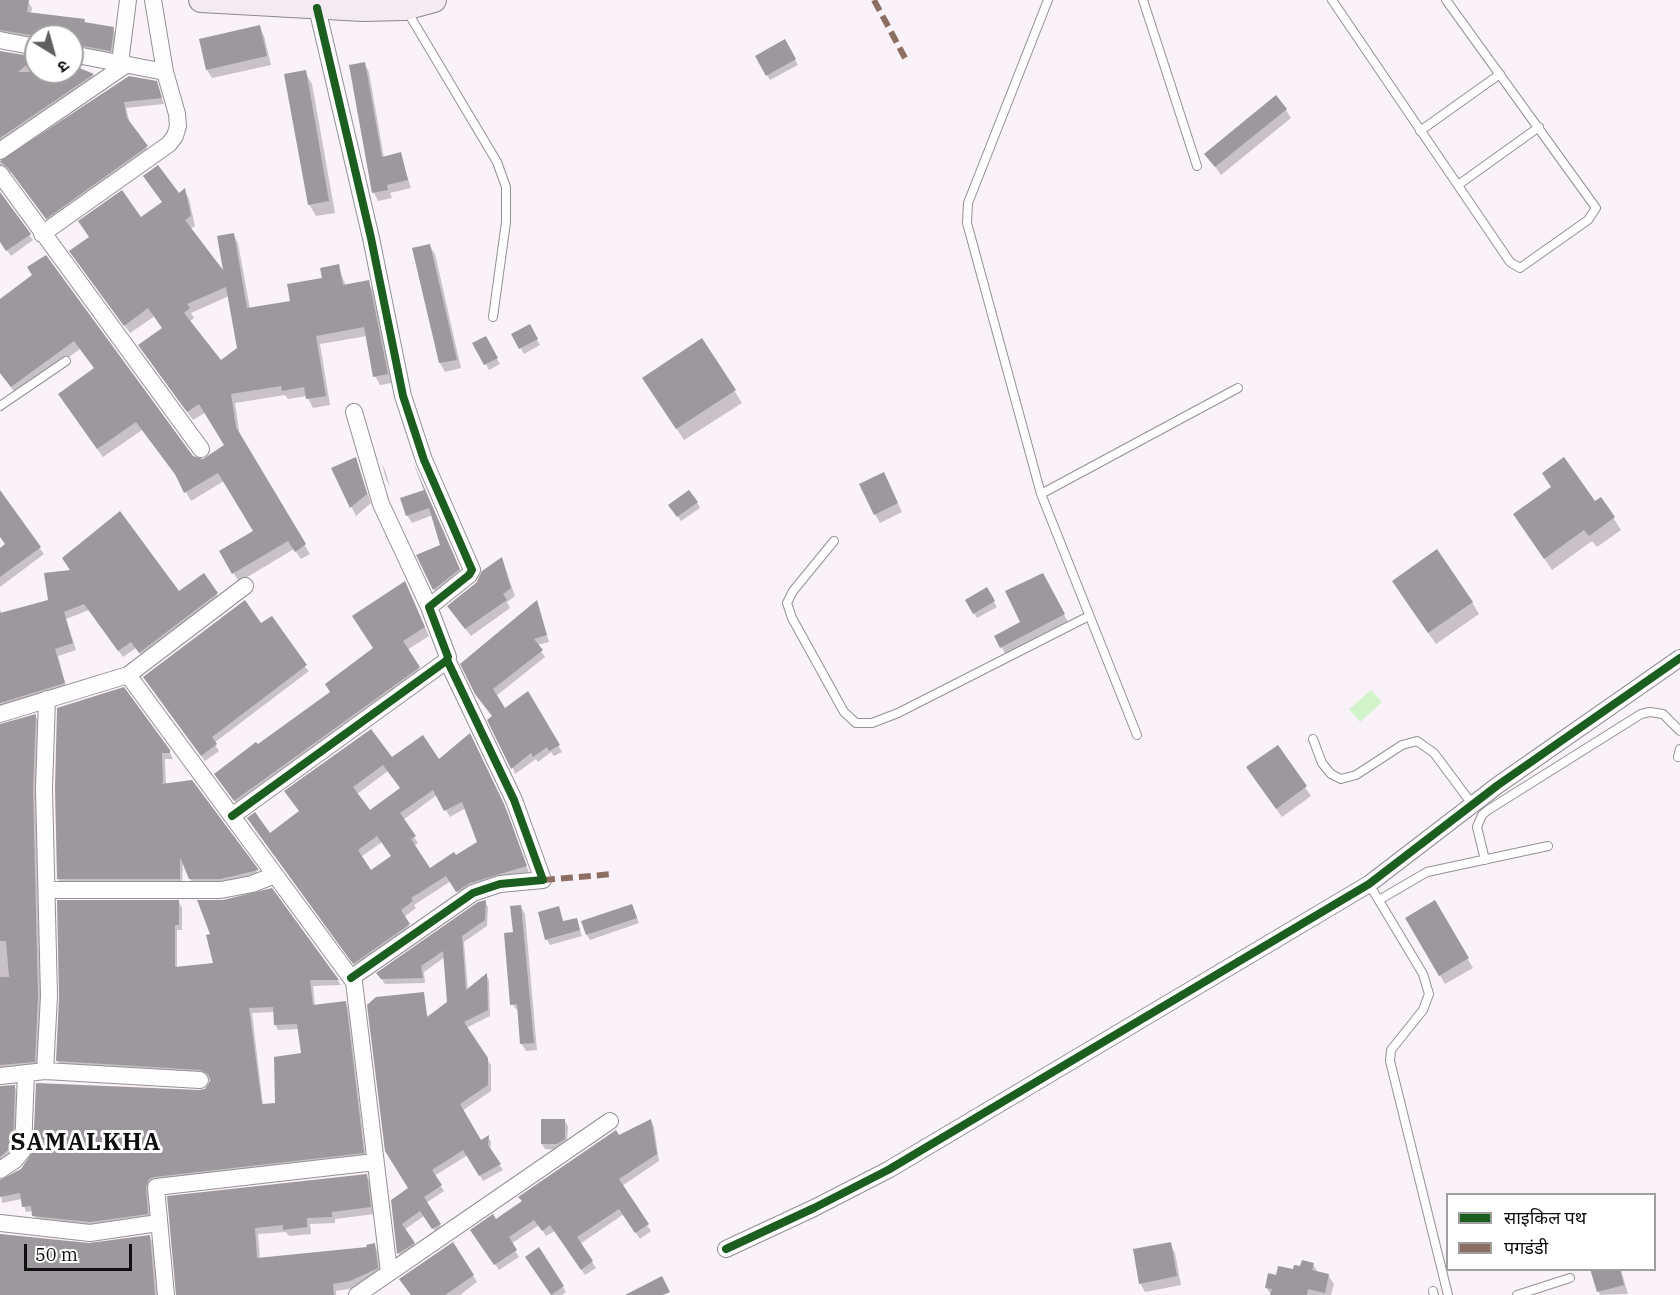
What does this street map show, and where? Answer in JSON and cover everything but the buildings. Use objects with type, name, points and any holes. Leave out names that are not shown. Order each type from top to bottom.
[{"type":"main road","points":[[201,0],[317,8],[402,4],[434,0]]},
{"type":"street","points":[[124,64],[128,0]]},
{"type":"street","points":[[42,234],[169,144],[178,126],[165,72],[153,0]]},
{"type":"street","points":[[317,8],[370,238],[403,396],[424,460],[471,567],[469,575],[429,607]]},
{"type":"street","points":[[0,40],[24,45]]},
{"type":"street","points":[[84,56],[165,72]]},
{"type":"street","points":[[0,151],[124,64]]},
{"type":"street","points":[[0,174],[201,449]]},
{"type":"street","points":[[351,978],[473,893],[500,884],[543,880],[514,800],[447,660],[448,657],[429,607],[381,504],[354,412]]},
{"type":"street","points":[[0,714],[128,675],[245,586]]},
{"type":"street","points":[[726,1249],[888,1170],[1369,884],[1473,804],[1680,658]]},
{"type":"street","points":[[232,816],[447,660]]},
{"type":"street","points":[[128,675],[351,978],[356,995],[389,1272]]},
{"type":"street","points":[[45,1071],[49,996],[44,789],[47,699]]},
{"type":"street","points":[[48,890],[221,890],[252,884],[275,875]]},
{"type":"street","points":[[0,1076],[45,1071],[200,1080]]},
{"type":"street","points":[[0,1170],[15,1160],[23,1150],[26,1073]]},
{"type":"street","points":[[357,1295],[610,1121]]},
{"type":"street","points":[[166,1295],[158,1222],[157,1187],[375,1162]]},
{"type":"street","points":[[0,1223],[90,1233],[158,1222]]},
{"type":"lane","points":[[1047,0],[966,212],[967,223],[1041,494],[1137,735]]},
{"type":"lane","points":[[1143,0],[1197,166]]},
{"type":"lane","points":[[1332,0],[1510,262],[1520,268],[1588,220],[1596,208],[1446,0]]},
{"type":"lane","points":[[402,4],[497,162],[506,187],[506,222],[493,317]]},
{"type":"lane","points":[[1420,131],[1500,74]]},
{"type":"lane","points":[[1458,185],[1539,127]]},
{"type":"lane","points":[[0,406],[66,362]]},
{"type":"lane","points":[[1041,494],[1238,388]]},
{"type":"lane","points":[[834,541],[793,591],[788,603],[792,618],[844,712],[856,723],[872,723],[898,713],[1089,616]]},
{"type":"lane","points":[[1485,860],[1477,827],[1482,815],[1488,810],[1641,714],[1650,712],[1663,714],[1671,719],[1680,731]]},
{"type":"lane","points":[[1313,740],[1322,763],[1331,774],[1341,779],[1356,776],[1402,744],[1417,741],[1434,753],[1473,804]]},
{"type":"lane","points":[[1379,900],[1419,875],[1548,846]]},
{"type":"lane","points":[[1369,884],[1423,974],[1429,994],[1423,1010],[1391,1050],[1390,1060],[1448,1295]]},
{"type":"lane","points":[[1517,1295],[1570,1278]]},
{"type":"shaded area","points":[[1371,690],[1382,702],[1360,722],[1349,709]]},
{"type":"marked path","points":[[874,0],[905,58]]},
{"type":"marked path","points":[[543,880],[613,874]]},
{"type":"cycle path","points":[[232,816],[446,661],[448,657],[429,607],[469,575],[472,570],[424,460],[403,396],[371,238],[317,8]]},
{"type":"cycle path","points":[[726,1249],[888,1170],[1369,884],[1498,785],[1680,658]]},
{"type":"cycle path","points":[[351,978],[473,893],[500,884],[543,880],[514,800],[447,660]]},
{"type":"district","name":"SAMALKHA","points":[[86,1143]]}]
